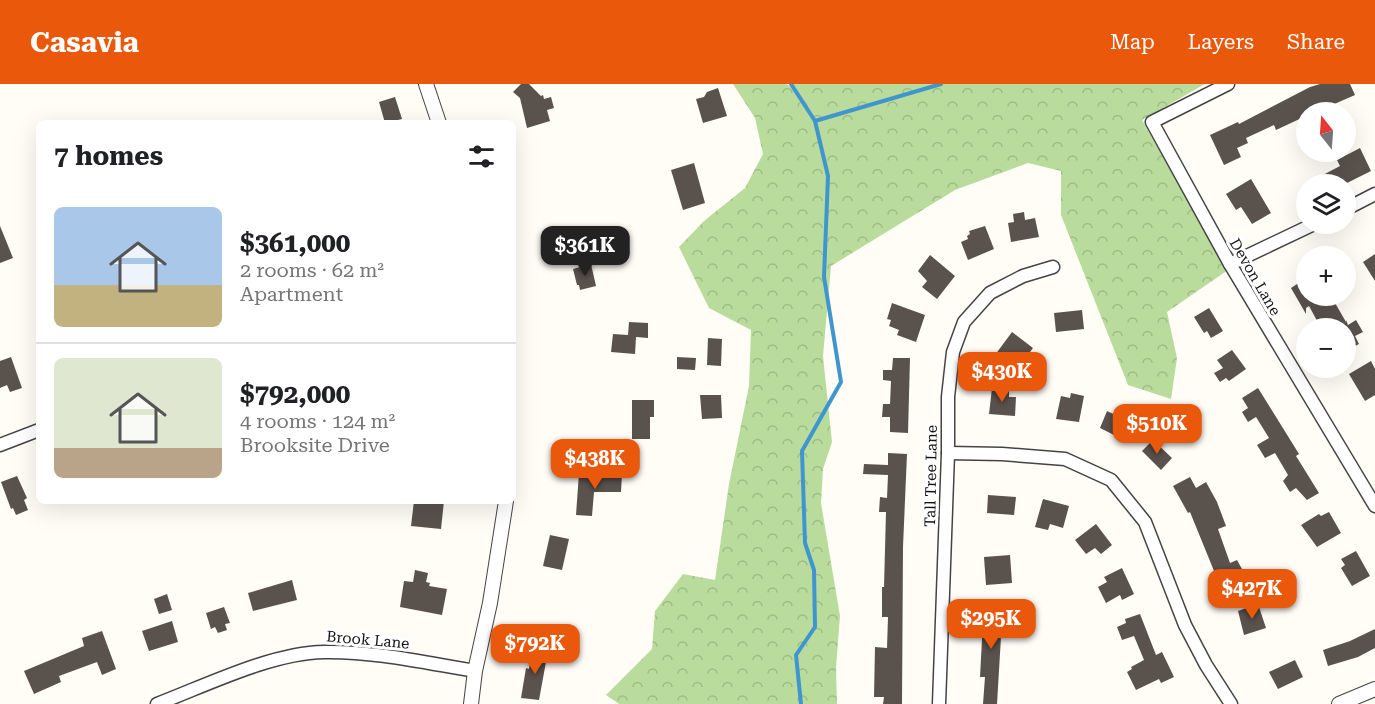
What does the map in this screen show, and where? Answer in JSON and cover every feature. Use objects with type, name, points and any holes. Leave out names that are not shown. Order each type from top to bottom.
[{"type":"street","points":[[426,84],[438,120]]},
{"type":"street","name":"Devon Lane","points":[[1228,84],[1152,122],[1230,264],[1375,506]]},
{"type":"street","points":[[1356,203],[1375,194]]},
{"type":"street","points":[[1230,264],[1296,233]]},
{"type":"street","name":"Tall Tree Lane","points":[[939,704],[948,397],[953,352],[964,322],[990,294],[1023,276],[1053,267]]},
{"type":"street","points":[[0,445],[36,431]]},
{"type":"street","points":[[948,453],[1065,459],[1111,480],[1145,522],[1185,625],[1206,665],[1231,704]]},
{"type":"street","points":[[471,704],[506,504]]},
{"type":"street","name":"Brook Lane","points":[[157,704],[254,667],[284,658],[323,652],[356,653],[475,671]]},
{"type":"street","points":[[1341,704],[1375,689]]},
{"type":"green space","points":[[733,84],[786,84],[792,87],[792,84],[1205,84],[1142,120],[1228,270],[1167,312],[1177,358],[1171,399],[1128,385],[1061,215],[1061,171],[1028,163],[955,190],[831,266],[823,356],[832,442],[823,469],[821,503],[840,616],[836,668],[837,704],[619,704],[606,695],[652,649],[655,611],[683,574],[715,580],[729,484],[749,386],[751,330],[709,308],[679,247],[704,221],[745,188],[763,154],[755,118]]},
{"type":"building","points":[[521,84],[529,84],[541,96],[543,95],[544,99],[551,97],[554,108],[547,110],[550,121],[527,128],[520,98],[513,92]]},
{"type":"building","points":[[1320,84],[1350,84],[1355,95],[1339,102],[1296,102],[1296,121],[1276,130],[1274,125],[1246,138],[1248,143],[1237,148],[1241,157],[1224,165],[1210,135],[1238,122],[1239,124]]},
{"type":"building","points":[[718,88],[727,116],[703,123],[696,99]]},
{"type":"building","points":[[395,97],[402,119],[384,120],[379,102]]},
{"type":"building","points":[[1360,148],[1371,171],[1356,178],[1356,174],[1325,174],[1340,166],[1338,162],[1356,162],[1356,150]]},
{"type":"building","points":[[694,163],[705,203],[683,210],[671,170]]},
{"type":"building","points":[[1251,179],[1271,213],[1252,224],[1241,207],[1236,210],[1226,194]]},
{"type":"building","points":[[1024,212],[1025,220],[1035,218],[1039,237],[1011,242],[1008,223],[1014,222],[1013,214]]},
{"type":"building","points":[[0,226],[13,258],[0,263]]},
{"type":"building","points":[[985,226],[994,249],[968,260],[961,242],[968,239],[969,231]]},
{"type":"building","points":[[1375,254],[1375,281],[1363,262]]},
{"type":"building","points":[[930,255],[955,276],[937,299],[922,287],[927,281],[918,271]]},
{"type":"building","points":[[591,264],[596,286],[580,290],[573,269]]},
{"type":"building","points":[[1296,285],[1296,297],[1291,288]]},
{"type":"building","points":[[892,303],[925,315],[916,342],[897,335],[899,330],[889,326],[891,320],[887,319]]},
{"type":"building","points":[[1309,306],[1337,306],[1344,318],[1316,318]]},
{"type":"building","points":[[1209,308],[1223,331],[1211,338],[1207,331],[1204,333],[1194,317]]},
{"type":"building","points":[[1082,310],[1084,329],[1056,332],[1054,313]]},
{"type":"building","points":[[1356,320],[1363,332],[1356,336]]},
{"type":"building","points":[[629,322],[648,323],[648,338],[636,337],[635,354],[611,352],[613,334],[628,335]]},
{"type":"building","points":[[1012,332],[1033,348],[1019,367],[1011,360],[1010,366],[995,355]]},
{"type":"building","points":[[708,338],[722,339],[721,366],[707,365]]},
{"type":"building","points":[[1232,350],[1246,369],[1229,381],[1226,378],[1220,382],[1214,373],[1223,368],[1217,360]]},
{"type":"building","points":[[11,357],[22,388],[10,392],[7,385],[0,388],[0,361]]},
{"type":"building","points":[[677,357],[696,358],[695,370],[677,369]]},
{"type":"building","points":[[893,358],[910,358],[908,433],[890,432],[890,417],[882,417],[883,404],[890,404],[891,381],[883,380],[883,370],[892,370]]},
{"type":"building","points":[[1371,361],[1375,369],[1375,395],[1365,401],[1351,378],[1356,378],[1356,370]]},
{"type":"building","points":[[992,388],[1009,389],[1009,397],[1016,397],[1015,416],[989,414]]},
{"type":"building","points":[[1258,388],[1299,454],[1296,456],[1319,493],[1307,500],[1296,488],[1290,492],[1283,481],[1288,475],[1275,453],[1265,458],[1257,445],[1269,438],[1256,417],[1248,422],[1242,412],[1248,408],[1242,398]]},
{"type":"building","points":[[1071,393],[1084,396],[1079,422],[1056,419],[1061,396],[1070,398]]},
{"type":"building","points":[[700,395],[721,395],[722,418],[702,419]]},
{"type":"building","points":[[632,400],[654,400],[654,417],[650,417],[650,439],[632,439]]},
{"type":"building","points":[[1107,411],[1122,418],[1123,414],[1133,419],[1124,440],[1100,428]]},
{"type":"building","points":[[1153,440],[1172,458],[1161,470],[1142,451]]},
{"type":"building","points":[[888,453],[907,454],[903,547],[902,704],[883,704],[884,697],[874,697],[875,647],[887,648],[888,617],[882,617],[886,512],[879,512],[880,497],[887,498],[888,475],[863,474],[864,464],[888,465]]},
{"type":"building","points":[[579,473],[622,474],[621,492],[594,492],[592,516],[576,515]]},
{"type":"building","points":[[17,476],[27,498],[24,500],[28,510],[16,515],[13,508],[11,509],[1,482]]},
{"type":"building","points":[[1190,477],[1196,488],[1206,482],[1226,526],[1218,529],[1230,563],[1237,560],[1242,569],[1234,573],[1239,586],[1223,593],[1190,512],[1188,513],[1173,486]]},
{"type":"building","points":[[988,495],[1016,497],[1014,515],[987,513]]},
{"type":"building","points":[[1043,499],[1069,506],[1063,528],[1050,524],[1048,530],[1035,527]]},
{"type":"building","points":[[414,504],[444,504],[441,529],[411,526]]},
{"type":"building","points":[[1329,512],[1341,533],[1317,547],[1301,525],[1319,514],[1321,516]]},
{"type":"building","points":[[1096,524],[1112,545],[1101,554],[1095,548],[1086,554],[1075,540]]},
{"type":"building","points":[[550,535],[569,539],[562,570],[543,566]]},
{"type":"building","points":[[1356,551],[1370,576],[1352,586],[1341,568],[1345,565],[1341,559]]},
{"type":"building","points":[[1010,555],[1012,583],[986,585],[984,557]]},
{"type":"building","points":[[1122,568],[1134,594],[1122,600],[1120,595],[1106,603],[1098,587],[1107,582],[1104,577]]},
{"type":"building","points":[[415,570],[428,573],[426,582],[430,583],[429,586],[447,589],[442,615],[400,607],[404,581],[413,582]]},
{"type":"building","points":[[292,580],[297,600],[253,611],[248,593]]},
{"type":"building","points":[[167,594],[172,610],[159,614],[154,599]]},
{"type":"building","points":[[984,602],[1003,603],[997,704],[983,704],[985,677],[980,677]]},
{"type":"building","points":[[1258,604],[1266,628],[1244,635],[1238,611]]},
{"type":"building","points":[[224,607],[230,623],[225,624],[227,630],[218,633],[215,627],[211,629],[206,613]]},
{"type":"building","points":[[1140,614],[1156,655],[1162,652],[1174,677],[1161,683],[1159,679],[1136,690],[1127,672],[1144,660],[1134,636],[1122,640],[1117,627],[1126,623],[1125,619]]},
{"type":"building","points":[[172,621],[178,642],[149,651],[142,631]]},
{"type":"building","points":[[1375,629],[1375,648],[1358,657],[1328,666],[1323,650]]},
{"type":"building","points":[[102,631],[116,669],[102,675],[97,662],[59,676],[61,682],[34,694],[24,671],[84,646],[82,638]]},
{"type":"building","points":[[532,648],[548,651],[539,700],[521,698]]},
{"type":"building","points":[[1295,660],[1303,677],[1278,689],[1269,672]]},
{"type":"waterway","points":[[791,84],[815,121],[941,84]]},
{"type":"waterway","points":[[801,704],[796,655],[815,627],[814,570],[805,543],[802,451],[841,382],[824,277],[828,176],[815,121]]}]
